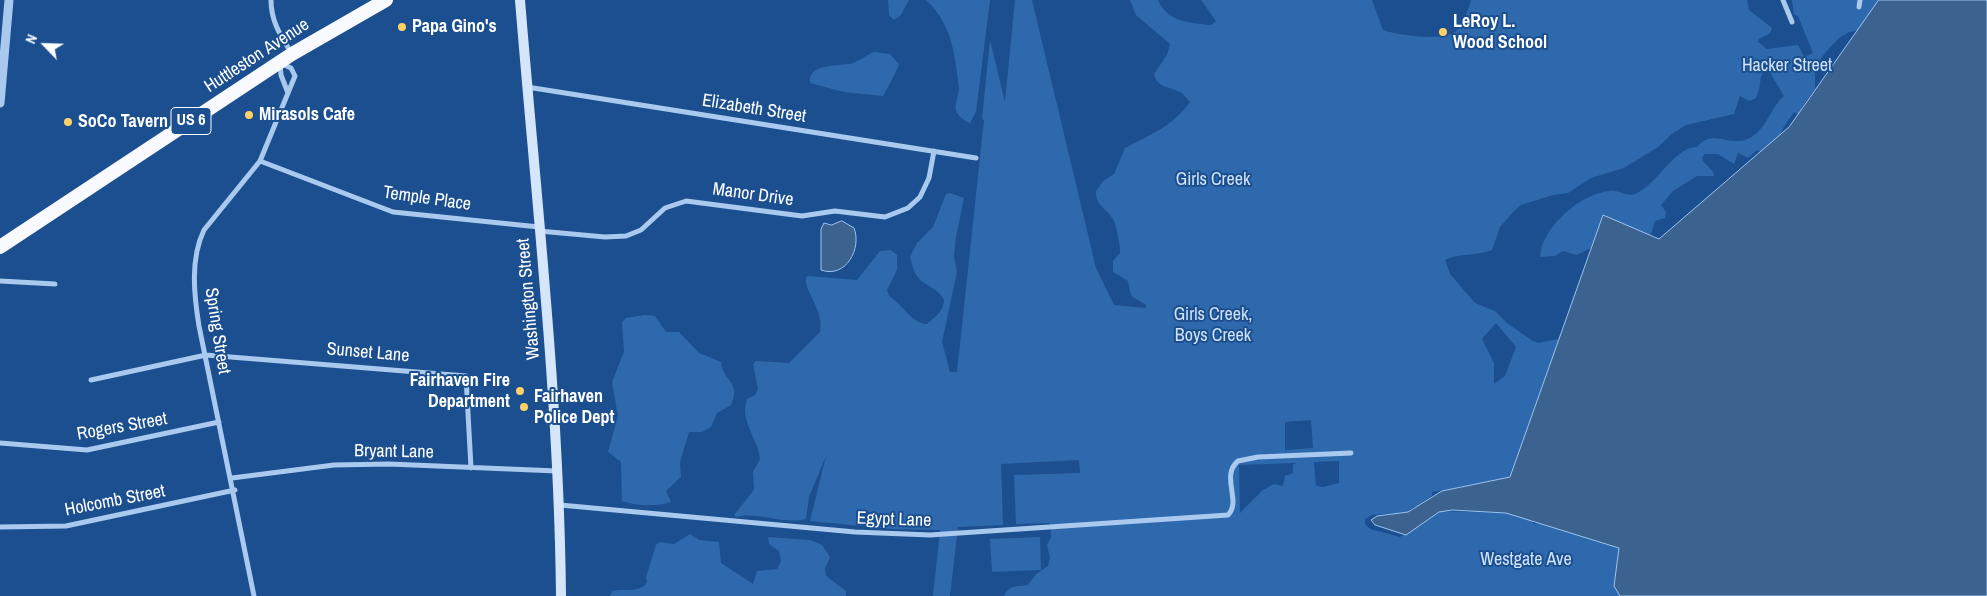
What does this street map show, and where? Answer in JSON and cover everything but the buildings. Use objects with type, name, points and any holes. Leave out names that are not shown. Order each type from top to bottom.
[{"type":"highway","name":"Huttleston Avenue","points":[[0,247],[292,54],[386,0]]},
{"type":"main road","name":"Washington Street","points":[[520,0],[560,505],[561,596]]},
{"type":"street","points":[[0,103],[9,0]]},
{"type":"street","points":[[272,0],[271,11],[276,26],[292,54]]},
{"type":"street","points":[[1783,0],[1792,22]]},
{"type":"street","points":[[1859,7],[1860,0]]},
{"type":"street","points":[[280,63],[281,75],[288,93]]},
{"type":"street","name":"Spring Street","points":[[254,596],[206,355],[195,292],[195,262],[199,240],[216,212],[260,161],[296,76],[291,68],[280,63]]},
{"type":"street","name":"Elizabeth Street","points":[[528,87],[976,158]]},
{"type":"street","name":"Manor Drive","points":[[539,228],[605,238],[626,236],[641,230],[665,208],[686,201],[802,216],[835,211],[886,217],[908,208],[920,197],[929,178],[934,151]]},
{"type":"street","name":"Temple Place","points":[[260,161],[393,212],[539,228]]},
{"type":"street","points":[[0,281],[55,284]]},
{"type":"street","points":[[91,380],[206,355]]},
{"type":"street","name":"Sunset Lane","points":[[206,355],[466,376],[471,468]]},
{"type":"street","name":"Rogers Street","points":[[0,443],[87,450],[219,422]]},
{"type":"street","name":"Egypt Lane","points":[[560,505],[828,530],[930,536],[1228,515],[1232,508],[1230,481],[1232,468],[1238,462],[1258,457],[1351,453]]},
{"type":"street","name":"Bryant Lane","points":[[232,478],[334,465],[389,464],[557,471]]},
{"type":"street","name":"Holcomb Street","points":[[0,527],[66,526],[234,490]]},
{"type":"green space","points":[[888,0],[909,0],[901,15],[894,20],[889,15]]},
{"type":"green space","points":[[926,0],[990,0],[976,112],[970,123],[956,111],[959,88],[951,41],[942,19]]},
{"type":"green space","points":[[1015,0],[1032,0],[1096,268],[1114,305],[1146,308],[1146,305],[1131,295],[1128,281],[1113,272],[1113,261],[1120,253],[1120,246],[1114,221],[1100,204],[1096,191],[1103,181],[1114,174],[1125,148],[1168,124],[1190,102],[1181,93],[1161,85],[1156,79],[1154,74],[1167,55],[1170,44],[1136,15],[1130,0],[1158,0],[1167,13],[1173,17],[1187,22],[1211,25],[1216,21],[1201,0],[1372,0],[1383,30],[1398,34],[1431,37],[1450,34],[1456,31],[1467,13],[1471,0],[1747,0],[1749,10],[1772,28],[1770,33],[1759,39],[1758,42],[1767,49],[1798,45],[1804,57],[1813,53],[1798,16],[1794,15],[1792,0],[1893,0],[1859,30],[1849,32],[1839,38],[1825,53],[1815,67],[1815,89],[1802,107],[1801,116],[1794,112],[1783,128],[1777,145],[1765,155],[1757,150],[1748,158],[1738,153],[1734,164],[1718,154],[1705,154],[1702,158],[1703,161],[1714,173],[1714,176],[1697,176],[1673,191],[1661,205],[1666,212],[1665,218],[1655,221],[1651,234],[1599,244],[1577,255],[1563,251],[1555,256],[1540,257],[1547,235],[1555,224],[1564,214],[1586,198],[1609,191],[1628,195],[1635,194],[1651,182],[1673,159],[1689,149],[1697,147],[1702,142],[1714,138],[1732,141],[1745,140],[1758,132],[1784,96],[1762,59],[1757,62],[1763,71],[1756,98],[1749,101],[1740,96],[1734,114],[1686,125],[1672,134],[1658,147],[1624,168],[1591,178],[1568,193],[1553,195],[1521,205],[1500,227],[1492,250],[1456,256],[1445,260],[1450,274],[1475,303],[1495,311],[1507,323],[1533,341],[1538,343],[1558,339],[1563,343],[1532,462],[1506,481],[1432,492],[1432,496],[1408,512],[1372,515],[1365,519],[1365,524],[1370,529],[1400,537],[1441,511],[1506,513],[1531,520],[1534,524],[1546,522],[1620,548],[1631,596],[1004,596],[1011,588],[1028,585],[1036,574],[1048,566],[1050,558],[1047,545],[1051,537],[1050,523],[1016,524],[1014,475],[1080,473],[1079,460],[1001,464],[1003,525],[958,527],[950,596],[933,596],[940,530],[891,529],[810,521],[826,456],[809,497],[806,519],[788,520],[753,516],[736,517],[734,515],[754,490],[753,472],[760,459],[759,451],[745,415],[747,399],[755,395],[758,389],[753,364],[756,361],[789,363],[820,332],[821,323],[807,286],[807,276],[857,280],[880,251],[891,250],[897,255],[897,270],[887,290],[889,296],[916,321],[927,324],[941,311],[944,300],[939,293],[917,276],[910,257],[917,243],[933,227],[946,194],[950,193],[964,198],[954,256],[957,272],[942,342],[950,372],[957,372],[984,120],[982,119],[990,40],[1005,102]],"holes":[[[1496,323],[1516,347],[1505,376],[1494,384],[1494,363],[1482,339]],[[1311,420],[1313,448],[1285,450],[1285,422]],[[1339,461],[1339,483],[1323,487],[1316,486],[1314,462]],[[1296,463],[1293,465],[1293,473],[1285,476],[1283,486],[1274,484],[1263,490],[1240,513],[1239,465]]]},
{"type":"green space","points":[[874,52],[890,54],[899,64],[883,96],[844,92],[810,83],[811,76],[819,68],[853,63]]},
{"type":"green space","points":[[645,315],[655,316],[666,332],[679,332],[699,353],[721,362],[734,392],[731,405],[717,413],[711,427],[702,432],[689,432],[680,462],[681,477],[666,491],[671,502],[653,505],[633,504],[622,501],[621,462],[608,452],[618,416],[612,382],[624,352],[622,322],[626,318]]},
{"type":"green space","points":[[690,534],[699,540],[719,542],[721,563],[753,584],[757,571],[777,569],[781,561],[779,551],[769,544],[768,537],[810,540],[822,545],[830,557],[825,569],[826,576],[846,591],[846,596],[610,596],[612,591],[636,589],[644,586],[647,582],[646,577],[656,545],[659,542],[674,544]]},
{"type":"green space","points":[[1040,537],[1041,570],[992,572],[990,539]]},
{"type":"shaded area","points":[[1879,0],[1987,0],[1987,596],[1620,596],[1614,586],[1619,548],[1506,513],[1452,510],[1439,512],[1406,535],[1375,525],[1371,520],[1377,516],[1408,512],[1442,491],[1510,477],[1603,215],[1659,239],[1789,127]]},
{"type":"shaded area","points":[[842,221],[854,228],[856,244],[854,252],[845,266],[838,270],[830,272],[821,270],[821,229],[824,223],[831,225]]},
{"type":"place","name":"Papa Gino's","points":[[402,27]]},
{"type":"place","name":"LeRoy L. Wood School","points":[[1443,32]]},
{"type":"place","name":"Mirasols Cafe","points":[[249,115]]},
{"type":"place","name":"SoCo Tavern","points":[[68,122]]},
{"type":"place","name":"Fairhaven Fire Department","points":[[520,391]]},
{"type":"place","name":"Fairhaven Police Dept","points":[[524,407]]},
{"type":"park label","name":"Hacker Street","points":[[1787,66]]},
{"type":"park label","name":"Girls Creek","points":[[1213,180]]},
{"type":"park label","name":"Girls Creek, Boys Creek","points":[[1213,325]]},
{"type":"park label","name":"Westgate Ave","points":[[1526,560]]}]
